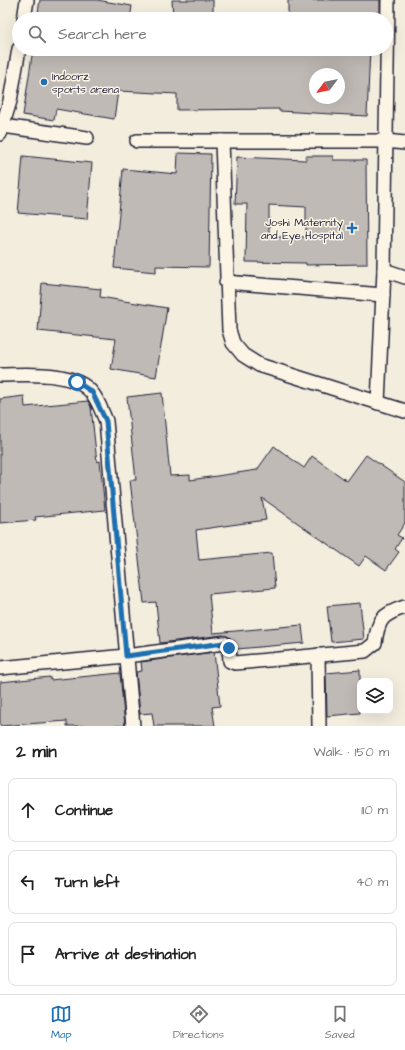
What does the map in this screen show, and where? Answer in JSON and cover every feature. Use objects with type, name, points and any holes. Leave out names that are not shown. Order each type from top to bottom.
[{"type":"street","points":[[25,12],[27,0]]},
{"type":"street","points":[[388,0],[388,12]]},
{"type":"street","points":[[18,56],[10,101],[1,130],[87,138]]},
{"type":"street","points":[[378,403],[384,270],[387,56]]},
{"type":"street","points":[[137,141],[385,141],[405,143]]},
{"type":"street","points":[[222,141],[226,282],[229,330],[233,343],[243,355],[259,365],[405,411]]},
{"type":"street","points":[[384,270],[405,277]]},
{"type":"street","points":[[226,282],[383,295]]},
{"type":"street","points":[[0,375],[53,374],[77,382],[92,392],[106,421],[126,656],[134,726]]},
{"type":"street","points":[[0,668],[126,656],[224,643],[229,648],[230,661],[235,663],[365,651],[375,643],[377,627],[382,618],[390,612],[405,607]]},
{"type":"street","points":[[318,655],[319,726]]},
{"type":"building","points":[[40,0],[97,0],[132,6],[131,12],[38,12]]},
{"type":"building","points":[[172,0],[213,0],[213,12],[173,12]]},
{"type":"building","points":[[288,0],[380,0],[380,12],[288,12]]},
{"type":"building","points":[[32,56],[370,56],[367,116],[279,111],[279,109],[177,110],[177,94],[118,91],[114,119],[56,109],[54,120],[23,115]]},
{"type":"building","points":[[178,153],[211,154],[209,267],[156,266],[156,272],[114,268],[123,169],[177,174]]},
{"type":"building","points":[[23,156],[92,163],[87,219],[18,213]]},
{"type":"building","points":[[306,156],[333,156],[333,160],[366,160],[367,264],[306,265],[306,263],[246,262],[247,204],[235,204],[237,157],[306,160]],"holes":[[[269,205],[306,207],[306,237],[269,237]]]},
{"type":"building","points":[[42,283],[101,289],[100,297],[167,308],[156,377],[111,369],[116,339],[38,331]]},
{"type":"building","points":[[162,393],[170,476],[190,475],[190,480],[257,470],[274,446],[304,468],[312,456],[347,481],[366,455],[405,482],[405,523],[397,535],[402,538],[395,549],[399,552],[386,570],[366,556],[359,566],[262,498],[266,520],[196,530],[199,560],[272,553],[275,588],[209,594],[213,633],[302,625],[304,643],[237,649],[235,642],[229,637],[223,635],[160,643],[156,602],[144,603],[130,480],[136,480],[127,397]]},
{"type":"building","points":[[24,396],[25,407],[88,401],[91,407],[97,462],[100,461],[105,510],[35,517],[36,520],[0,523],[0,399]]},
{"type":"building","points":[[360,603],[364,639],[331,642],[327,606]]},
{"type":"building","points":[[214,652],[220,706],[212,707],[215,726],[154,726],[152,713],[140,714],[136,672],[142,671],[141,662]]},
{"type":"building","points":[[360,670],[360,678],[357,678],[357,713],[327,716],[326,673]]},
{"type":"building","points":[[120,673],[125,726],[67,726],[67,721],[0,726],[0,682],[50,677],[50,680]]},
{"type":"place","name":"Indoorz sports arena","points":[[44,82]]},
{"type":"place","name":"Joshi Maternity and Eye Hospital","points":[[352,228]]},
{"type":"route","points":[[77,382],[92,392],[106,421],[126,656],[224,643],[229,648]]}]
